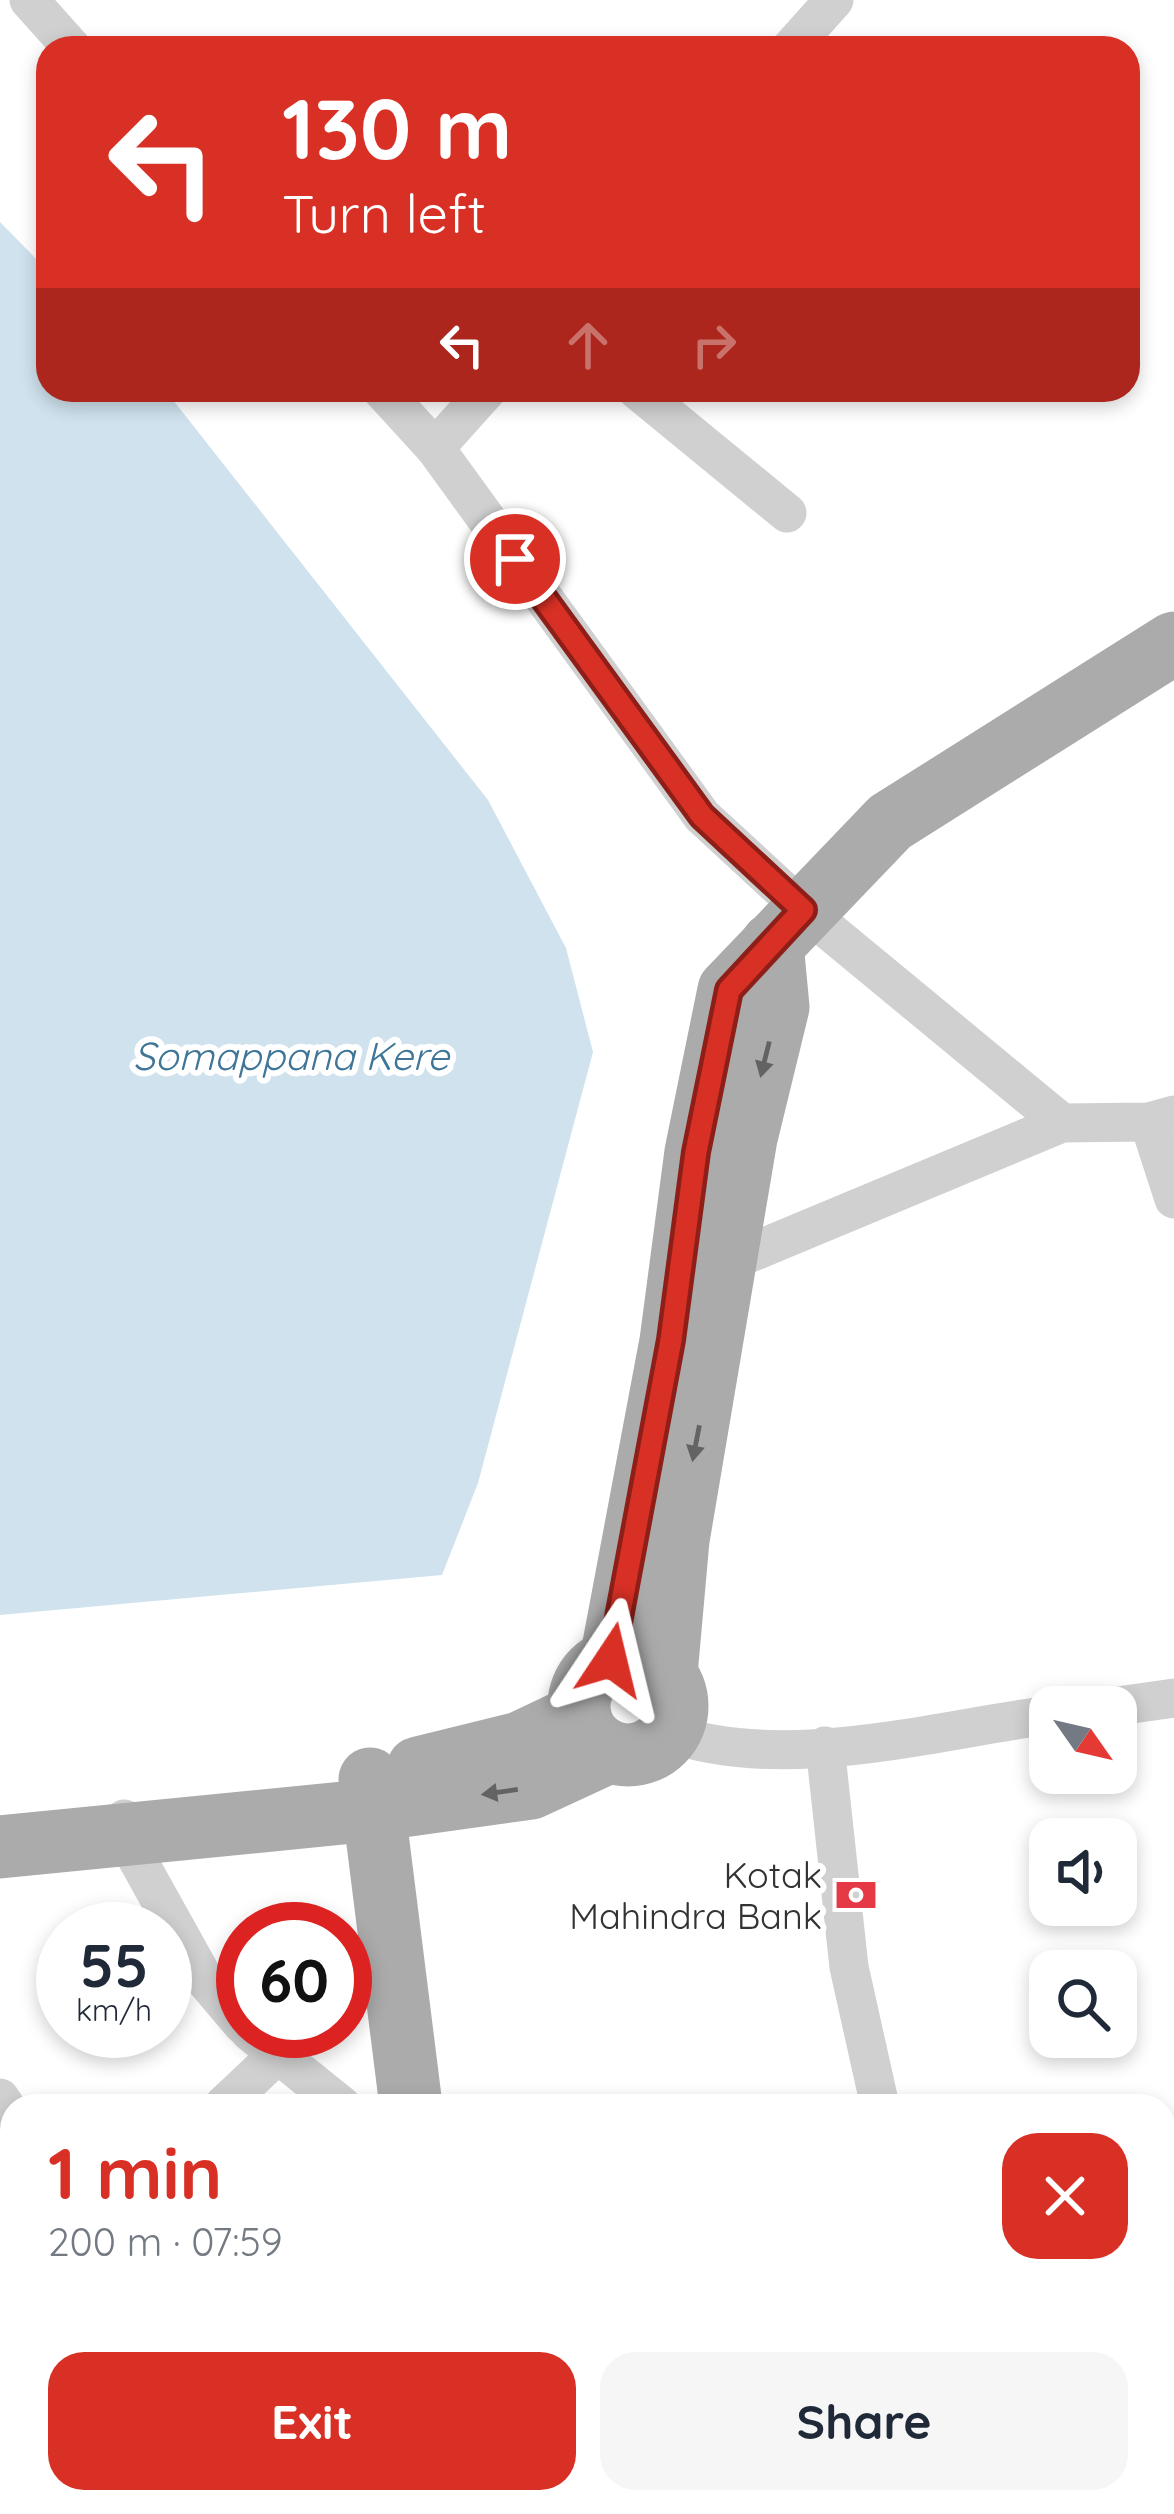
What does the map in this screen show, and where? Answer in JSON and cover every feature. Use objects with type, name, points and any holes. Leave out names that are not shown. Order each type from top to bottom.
[{"type":"main road","points":[[594,1733],[642,1753],[671,1340],[696,1152],[729,990],[890,822],[1174,643]]},
{"type":"main road","points":[[649,1689],[746,1138],[778,1007],[788,927]]},
{"type":"main road","points":[[594,1733],[585,1681],[649,1689]]},
{"type":"main road","points":[[0,1847],[124,1822],[372,1795],[532,1787],[594,1733]]},
{"type":"main road","points":[[372,1795],[409,2094]]},
{"type":"main road","points":[[0,1816],[124,1822]]},
{"type":"street","points":[[29,0],[62,36]]},
{"type":"street","points":[[802,36],[834,0]]},
{"type":"street","points":[[393,402],[435,448],[788,927],[1062,1123]]},
{"type":"street","points":[[435,448],[476,402]]},
{"type":"street","points":[[652,402],[787,512]]},
{"type":"street","points":[[726,1264],[1062,1123],[1161,1119],[1174,1199]]},
{"type":"street","points":[[649,1689],[715,1749],[825,1746],[1029,1718]]},
{"type":"street","points":[[1137,1704],[1174,1699]]},
{"type":"street","points":[[825,1746],[849,1967],[877,2094]]},
{"type":"street","points":[[124,1822],[204,1979],[216,1993]]},
{"type":"street","points":[[229,2094],[246,2058]]},
{"type":"street","points":[[281,2058],[327,2094]]},
{"type":"water","name":"Somappana Kere","points":[[0,222],[36,259],[36,402],[175,402],[488,800],[566,948],[593,1052],[478,1483],[442,1575],[0,1615]]},
{"type":"place","name":"Kotak Mahindra Bank","points":[[856,1895]]},
{"type":"route","points":[[515,559],[702,816],[803,910],[729,990],[696,1152],[671,1340],[611,1660]]}]
